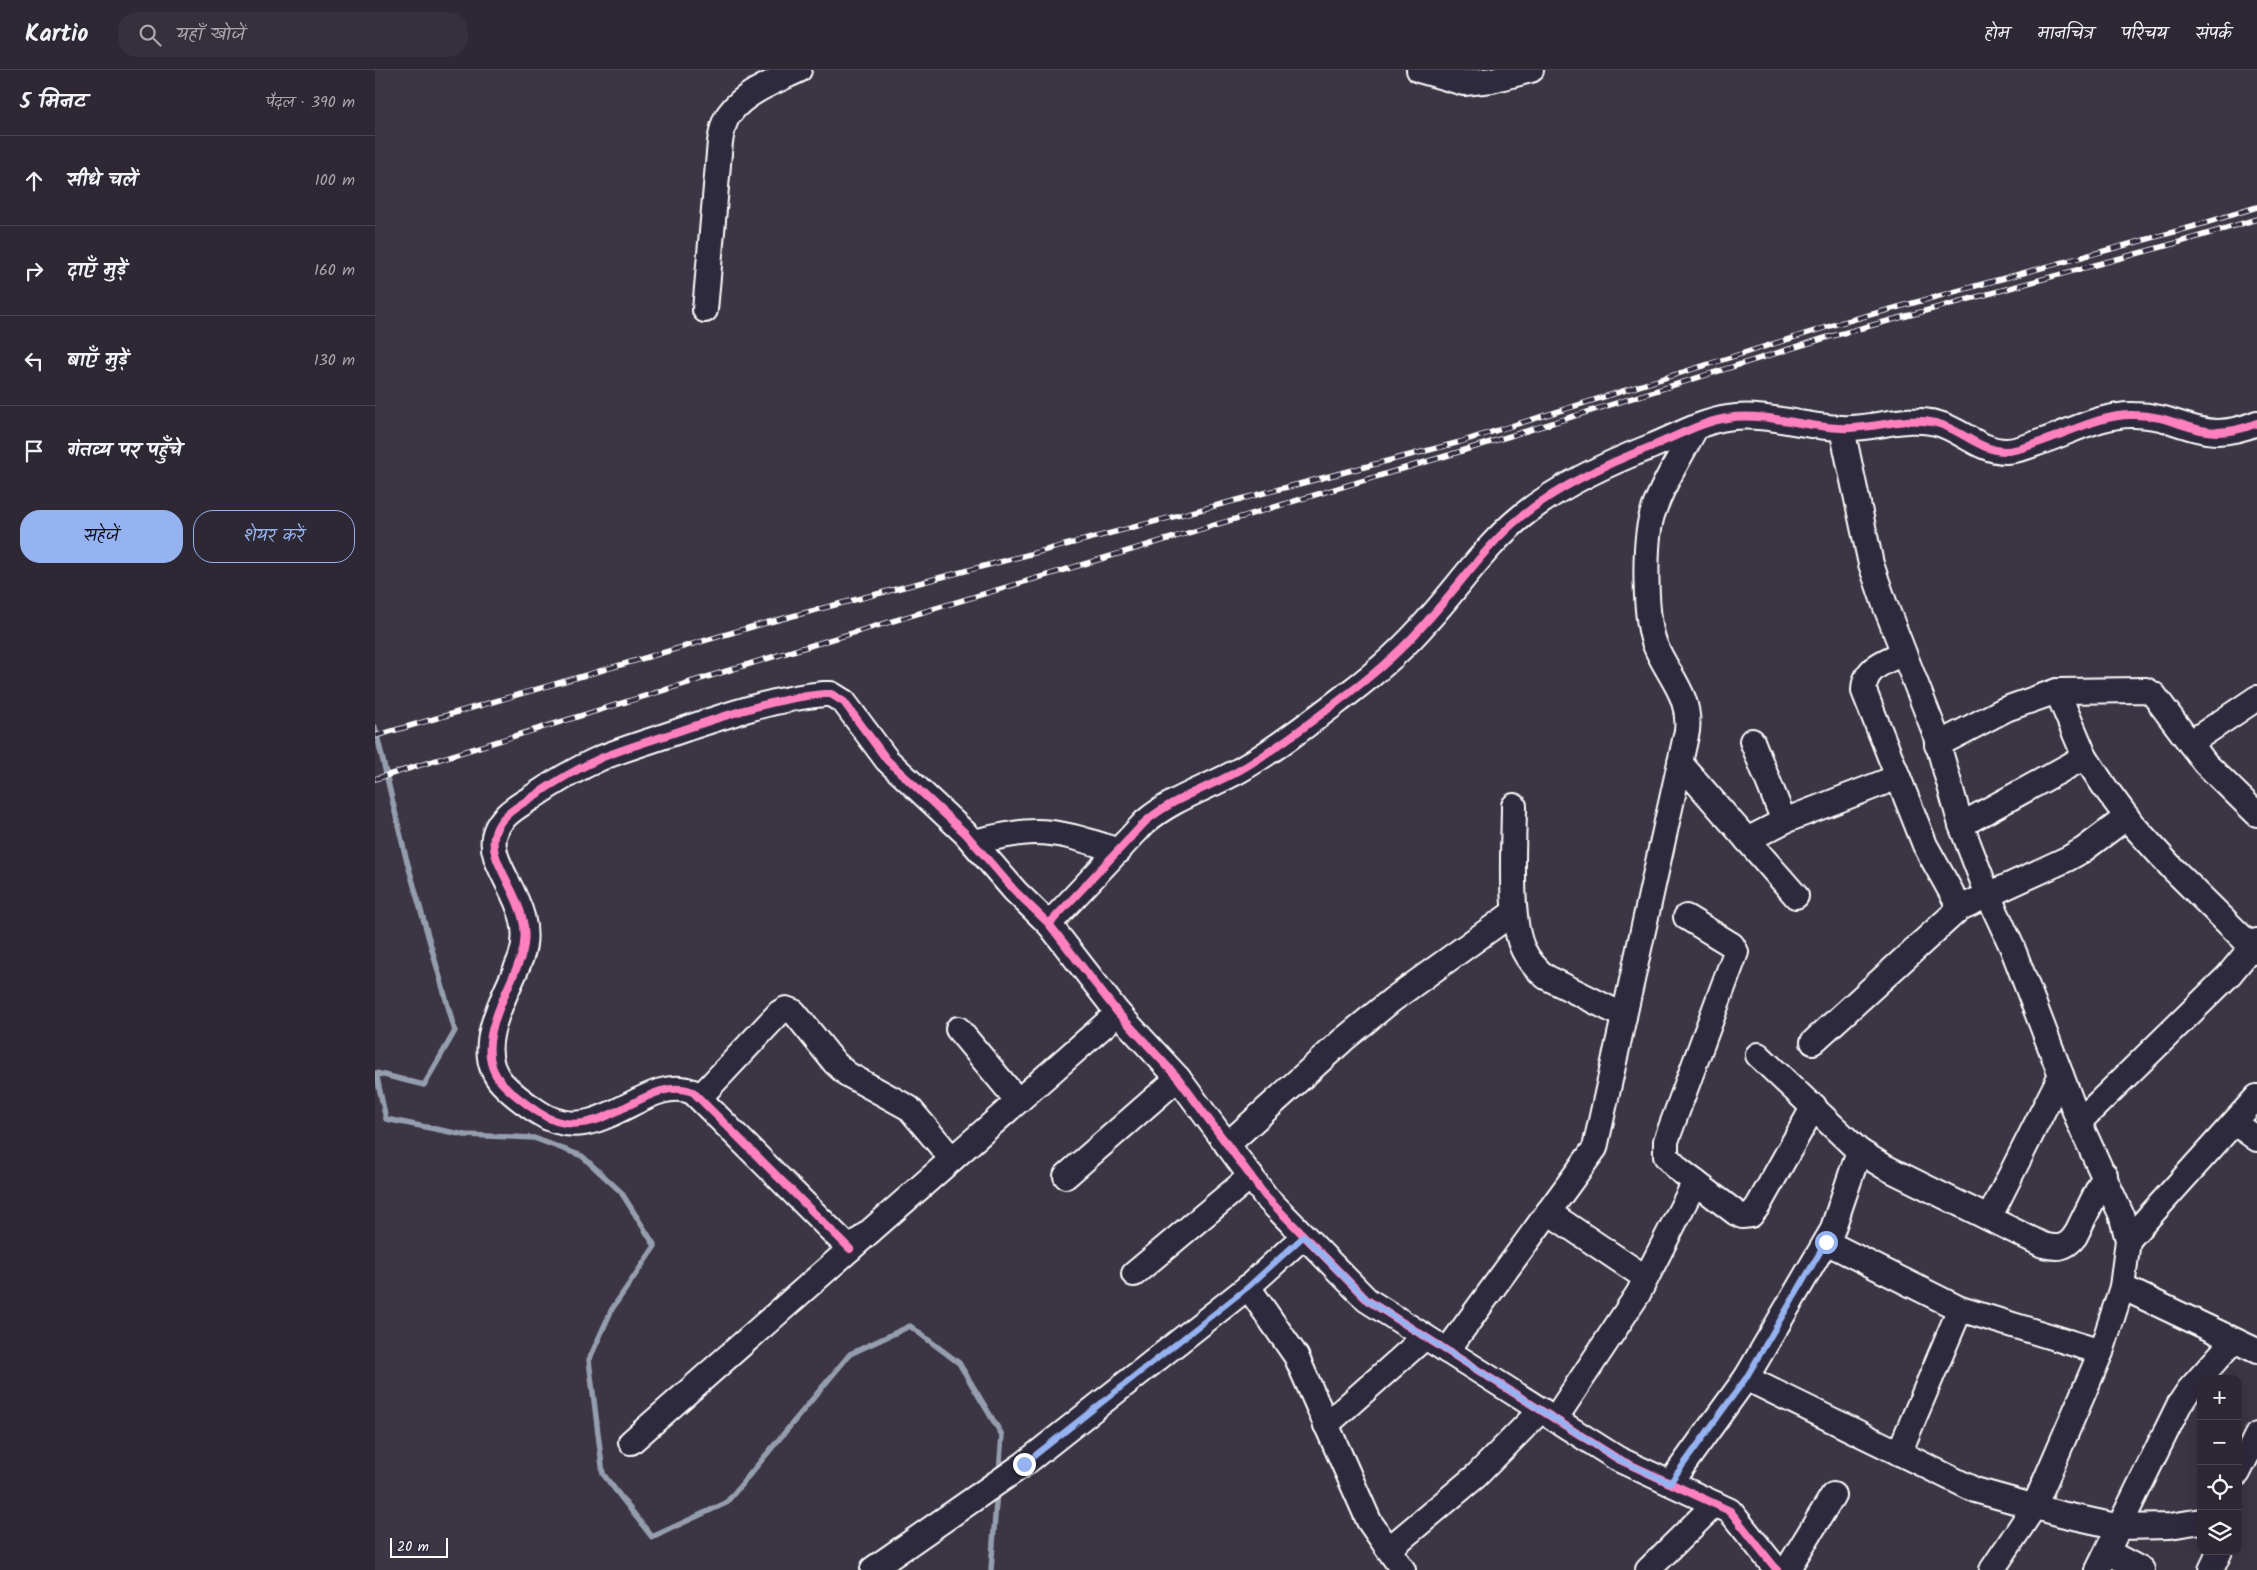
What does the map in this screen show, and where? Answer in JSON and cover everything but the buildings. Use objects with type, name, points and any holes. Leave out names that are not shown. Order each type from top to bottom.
[{"type":"street","points":[[705,310],[723,124],[737,104],[799,70]]},
{"type":"street","points":[[1419,70],[1464,84],[1492,80],[1531,70]]},
{"type":"street","points":[[1049,924],[1159,810],[1243,768],[1373,675],[1426,623],[1508,528],[1538,504],[1626,456],[1728,418],[1750,417],[1842,429],[1925,421],[1949,427],[1993,450],[2008,451],[2023,448],[2095,422],[2122,415],[2148,416],[2198,431],[2213,432],[2230,433],[2257,423]]},
{"type":"street","points":[[1447,1351],[1595,1148],[1687,731],[1688,713],[1685,699],[1660,657],[1651,637],[1647,595],[1649,535],[1656,504],[1695,429]]},
{"type":"street","points":[[1842,429],[1871,564],[1903,653],[1934,730],[1961,825],[1988,895],[2012,947],[2079,1122],[2105,1175],[2121,1214],[2128,1240],[2122,1287],[2101,1352],[2034,1507],[1992,1570]]},
{"type":"street","points":[[1903,653],[1871,669],[1863,685],[1865,698],[1930,855],[1960,908]]},
{"type":"street","points":[[1937,745],[2006,709],[2057,691],[2146,690],[2154,695],[2205,762],[2257,814]]},
{"type":"street","points":[[2057,691],[2085,757],[2127,817],[2173,870],[2256,946],[2228,976],[2079,1122]]},
{"type":"street","points":[[850,1249],[700,1097],[687,1089],[671,1089],[660,1092],[585,1124],[565,1124],[539,1113],[502,1083],[489,1062],[491,1031],[521,958],[525,935],[520,907],[495,854],[495,833],[505,816],[550,785],[602,758],[711,720],[777,702],[824,694],[831,694],[844,702],[887,760],[973,842],[1015,891],[1049,924],[1118,1013],[1179,1078],[1266,1197],[1367,1300],[1618,1459],[1730,1511],[1777,1570]]},
{"type":"street","points":[[2190,743],[2257,698]]},
{"type":"street","points":[[1752,741],[1785,821]]},
{"type":"street","points":[[1961,825],[2085,757]]},
{"type":"street","points":[[1680,764],[1796,896]]},
{"type":"street","points":[[1747,840],[1785,821],[1898,777]]},
{"type":"street","points":[[1514,806],[1515,912],[1524,951],[1537,970],[1546,977],[1624,1016]]},
{"type":"street","points":[[1813,1042],[1960,908],[2083,850],[2127,817]]},
{"type":"street","points":[[973,842],[1011,834],[1034,832],[1083,839],[1119,850]]},
{"type":"street","points":[[1227,1145],[1286,1090],[1392,1000],[1515,912]]},
{"type":"street","points":[[1686,917],[1732,945],[1736,952],[1666,1141],[1666,1156],[1695,1182],[1736,1214],[1742,1216],[1751,1215],[1758,1206],[1814,1106]]},
{"type":"street","points":[[700,1097],[779,1013],[786,1009],[798,1016],[835,1063],[852,1078],[909,1108],[952,1159]]},
{"type":"street","points":[[631,1442],[1118,1013]]},
{"type":"street","points":[[958,1028],[1018,1101]]},
{"type":"street","points":[[1758,1055],[1814,1106],[1859,1151],[1885,1167],[2043,1245],[2061,1248],[2069,1244],[2075,1236],[2105,1175]]},
{"type":"street","points":[[1989,1218],[2061,1075]]},
{"type":"street","points":[[1066,1176],[1179,1078]]},
{"type":"street","points":[[2128,1240],[2235,1123],[2257,1096]]},
{"type":"street","points":[[2235,1123],[2257,1139]]},
{"type":"street","points":[[1670,1483],[1746,1378],[1826,1242],[1832,1231],[1859,1151]]},
{"type":"street","points":[[1134,1274],[1251,1176]]},
{"type":"street","points":[[1389,1549],[1548,1415],[1638,1294],[1695,1182]]},
{"type":"street","points":[[1548,1212],[1646,1278]]},
{"type":"street","points":[[873,1569],[1024,1464],[1248,1287],[1304,1236]]},
{"type":"street","points":[[1826,1242],[1960,1309],[2101,1352]]},
{"type":"street","points":[[1248,1287],[1296,1356],[1369,1521],[1403,1570]]},
{"type":"street","points":[[2122,1287],[2257,1351]]},
{"type":"street","points":[[1899,1453],[1960,1309]]},
{"type":"street","points":[[1326,1425],[1425,1336]]},
{"type":"street","points":[[2142,1570],[2103,1561],[2179,1405],[2189,1390],[2233,1341]]},
{"type":"street","points":[[1746,1378],[1975,1490],[2034,1507],[2121,1527],[2170,1526],[2197,1522]]},
{"type":"street","points":[[2242,1465],[2257,1435]]},
{"type":"street","points":[[1787,1570],[1833,1495]]},
{"type":"street","points":[[1648,1570],[1715,1504]]},
{"type":"street","points":[[2211,1570],[2218,1555]]},
{"type":"waterway","points":[[375,727],[405,854],[455,1031],[424,1085],[376,1073],[386,1119],[465,1135],[534,1138],[582,1156],[621,1192],[655,1246],[612,1309],[589,1360],[603,1474],[652,1537],[726,1503],[850,1354],[910,1326],[959,1363],[1002,1435],[999,1473]]},
{"type":"waterway","points":[[991,1570],[997,1490]]},
{"type":"railway","points":[[375,736],[762,624],[1460,442],[1840,323],[2192,227],[2257,207]]},
{"type":"railway","points":[[375,779],[769,658],[1449,455],[1825,338],[2180,242],[2257,219]]},
{"type":"cycle path","points":[[1049,924],[1145,822],[1167,806],[1240,770],[1267,753],[1323,713],[1381,667],[1419,630],[1496,540],[1536,505],[1583,477],[1688,430],[1717,420],[1742,417],[1770,418],[1841,428],[1924,421],[1945,426],[1987,447],[2006,451],[2025,448],[2099,420],[2122,415],[2151,416],[2193,428],[2220,432],[2237,430],[2257,423]]},
{"type":"cycle path","points":[[850,1249],[693,1092],[675,1089],[657,1092],[600,1118],[581,1123],[560,1122],[538,1112],[506,1087],[493,1069],[490,1054],[495,1021],[521,957],[525,938],[523,920],[518,904],[497,859],[494,846],[497,827],[505,817],[565,776],[611,754],[754,707],[824,694],[831,694],[844,702],[887,760],[965,833],[1015,891],[1049,924],[1118,1013],[1178,1078],[1266,1197],[1367,1300],[1618,1459],[1730,1511],[1777,1570]]},
{"type":"route","points":[[1024,1464],[1248,1287],[1304,1236],[1367,1300],[1618,1459],[1670,1483],[1746,1378],[1826,1242]]}]
